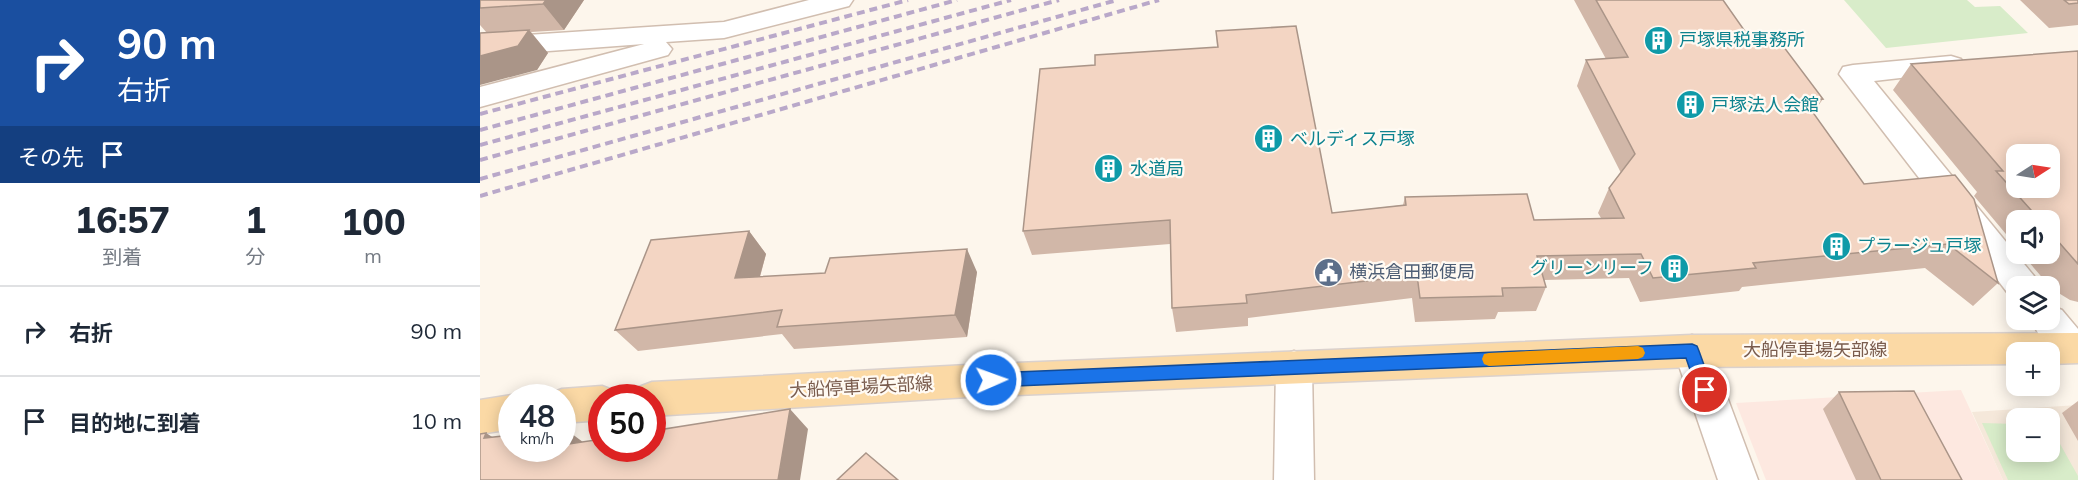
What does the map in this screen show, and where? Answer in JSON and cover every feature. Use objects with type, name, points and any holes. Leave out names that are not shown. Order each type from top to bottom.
[{"type":"main road","name":"大船停車場矢部線","points":[[666,398],[932,383],[1692,351],[2075,348]]},
{"type":"main road","points":[[480,417],[498,414]]},
{"type":"street","points":[[480,97],[840,0]]},
{"type":"street","points":[[480,47],[723,30]]},
{"type":"street","points":[[1983,62],[1853,74],[2014,276]]},
{"type":"street","points":[[2058,330],[2075,348]]},
{"type":"street","points":[[1692,351],[1738,480]]},
{"type":"street","points":[[1294,367],[1294,480]]},
{"type":"shaded area","points":[[1961,390],[2003,480],[1766,480],[1736,403]]},
{"type":"shaded area","points":[[2078,405],[2078,480],[2003,480],[1972,412],[2006,410],[2006,462],[2060,462],[2060,408],[2033,408]]},
{"type":"green space","points":[[1844,0],[1967,0],[1975,7],[2000,6],[2028,33],[1886,48]]},
{"type":"green space","points":[[1982,423],[2006,424],[2006,462],[2060,462],[2060,444],[2078,476],[2078,480],[2008,480]]},
{"type":"building","points":[[480,0],[546,0],[543,4],[480,8]]},
{"type":"building","points":[[1596,0],[1723,0],[1751,40],[1777,38],[1823,99],[1804,100],[1864,184],[1955,175],[1974,199],[1998,283],[1948,244],[1753,263],[1756,268],[1653,278],[1641,254],[1537,256],[1546,287],[1502,288],[1503,296],[1420,298],[1417,275],[1246,295],[1247,303],[1172,308],[1170,220],[1023,231],[1040,69],[1095,65],[1095,55],[1218,47],[1216,31],[1296,26],[1332,213],[1406,205],[1405,197],[1527,194],[1534,220],[1624,218],[1609,188],[1635,154],[1586,60],[1628,57]]},
{"type":"building","points":[[2064,0],[2078,0],[2078,3],[2069,4]]},
{"type":"building","points":[[529,30],[518,46],[480,56],[480,33]]},
{"type":"building","points":[[2078,51],[2078,264],[2060,244],[2060,210],[2031,210],[2020,198],[2060,198],[2060,144],[2006,144],[2006,182],[1996,171],[2003,171],[1911,64]]},
{"type":"building","points":[[749,231],[735,278],[825,273],[830,258],[967,249],[955,315],[777,327],[782,310],[615,330],[651,240]]},
{"type":"building","points":[[1914,391],[1962,480],[1881,480],[1839,392]]},
{"type":"building","points":[[790,409],[778,480],[480,480],[480,434],[486,433],[484,438],[498,436],[498,462],[576,462],[576,443],[588,441],[588,462],[666,462],[666,429]]},
{"type":"building","points":[[866,453],[898,480],[837,480]]},
{"type":"railway","points":[[480,114],[908,0]]},
{"type":"railway","points":[[480,130],[957,0]]},
{"type":"railway","points":[[480,145],[1011,0]]},
{"type":"railway","points":[[480,160],[1059,0]]},
{"type":"railway","points":[[480,179],[1117,0]]},
{"type":"railway","points":[[480,196],[1159,0]]},
{"type":"slow traffic","points":[[1489,359],[1638,353]]},
{"type":"place","name":"戸塚県税事務所","points":[[1658,40]]},
{"type":"place","name":"戸塚法人会館","points":[[1690,105]]},
{"type":"place","name":"ベルディス戸塚","points":[[1269,139]]},
{"type":"place","name":"水道局","points":[[1109,169]]},
{"type":"place","name":"プラージュ戸塚","points":[[1836,246]]},
{"type":"place","name":"グリーンリーフ","points":[[1675,268]]},
{"type":"place","name":"横浜倉田郵便局","points":[[1328,272]]},
{"type":"route","points":[[991,380],[1692,351],[1705,390]]}]
